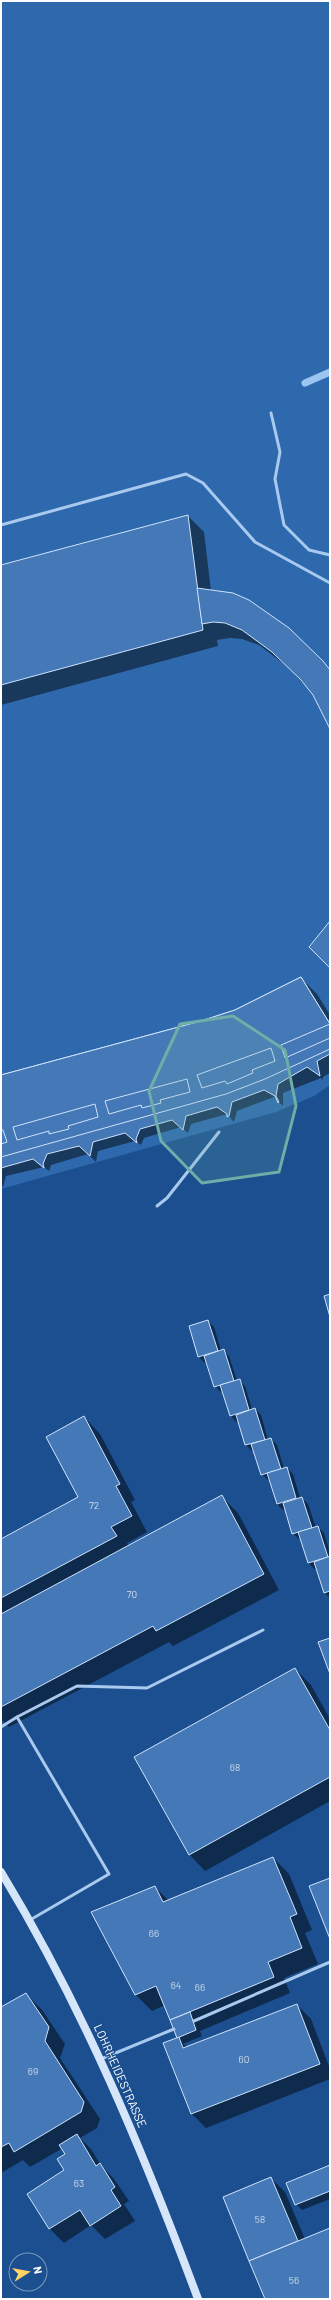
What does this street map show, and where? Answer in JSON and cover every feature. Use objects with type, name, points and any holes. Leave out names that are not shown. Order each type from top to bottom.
[{"type":"street","name":"LOHRHEIDESTRASSE","points":[[1,1872],[64,1984],[101,2059],[124,2111],[198,2299]]},
{"type":"lane","points":[[271,413],[280,452],[275,479],[284,524],[309,550],[330,554]]},
{"type":"lane","points":[[1,526],[186,474],[203,483],[255,542],[330,583]]},
{"type":"lane","points":[[157,1206],[167,1198],[219,1132]]},
{"type":"lane","points":[[1,1727],[77,1686],[147,1688],[263,1630]]},
{"type":"lane","points":[[17,1718],[109,1874],[29,1920]]},
{"type":"lane","points":[[194,2021],[330,1962]]},
{"type":"lane","points":[[101,2059],[174,2029]]},
{"type":"highlighted area","points":[[233,1016],[285,1050],[296,1106],[279,1172],[202,1183],[161,1141],[149,1091],[180,1024]]},
{"type":"shaded area","points":[[1,1],[330,1],[330,1085],[314,1096],[276,1112],[1,1189]]},
{"type":"building","points":[[188,515],[203,630],[1,685],[1,565]]},
{"type":"building","points":[[197,588],[233,593],[249,600],[289,628],[323,661],[330,670],[330,729],[313,695],[301,680],[272,652],[242,630],[225,623],[213,622],[202,624]]},
{"type":"building","points":[[330,921],[330,968],[309,947]]},
{"type":"building","points":[[301,977],[330,1024],[330,1054],[317,1061],[320,1076],[307,1067],[278,1084],[276,1096],[279,1102],[278,1103],[275,1096],[264,1090],[232,1102],[229,1116],[227,1117],[227,1114],[217,1107],[186,1116],[183,1130],[172,1120],[140,1129],[136,1139],[137,1143],[125,1133],[93,1142],[90,1156],[79,1146],[47,1154],[43,1164],[44,1168],[33,1159],[1,1168],[1,1075],[201,1021],[235,1010]]},
{"type":"building","points":[[301,977],[330,1024],[330,1049],[265,1079],[226,1094],[1,1157],[1,1075],[201,1021],[235,1010]]},
{"type":"building","points":[[330,1024],[330,1038],[285,1058],[281,1045]]},
{"type":"building","points":[[271,1048],[275,1061],[252,1070],[253,1073],[227,1084],[225,1081],[202,1088],[197,1075]]},
{"type":"building","points":[[187,1079],[190,1092],[160,1100],[161,1103],[142,1108],[141,1105],[109,1114],[105,1101]]},
{"type":"building","points":[[95,1104],[98,1117],[68,1126],[69,1129],[49,1134],[49,1131],[17,1140],[13,1127]]},
{"type":"building","points":[[1,1130],[3,1130],[7,1142],[1,1144]]},
{"type":"building","points":[[330,1294],[330,1317],[324,1296]]},
{"type":"building","points":[[208,1320],[218,1351],[198,1357],[189,1326]]},
{"type":"building","points":[[224,1349],[234,1381],[214,1387],[204,1356]]},
{"type":"building","points":[[240,1379],[249,1410],[230,1416],[220,1385]]},
{"type":"building","points":[[255,1408],[265,1440],[245,1445],[236,1415]]},
{"type":"building","points":[[84,1416],[120,1484],[116,1486],[132,1516],[111,1527],[117,1536],[1,1598],[1,1539],[78,1497],[46,1437]]},
{"type":"building","points":[[271,1438],[281,1469],[261,1475],[251,1444]]},
{"type":"building","points":[[287,1467],[296,1498],[277,1504],[267,1473]]},
{"type":"building","points":[[222,1495],[264,1574],[156,1631],[153,1626],[1,1707],[1,1614]]},
{"type":"building","points":[[302,1497],[312,1528],[292,1534],[283,1503]]},
{"type":"building","points":[[318,1526],[328,1557],[308,1563],[298,1532]]},
{"type":"building","points":[[330,1556],[330,1591],[324,1593],[314,1562]]},
{"type":"building","points":[[330,1638],[330,1674],[318,1642]]},
{"type":"building","points":[[295,1668],[330,1730],[330,1777],[189,1855],[134,1757]]},
{"type":"building","points":[[273,1857],[297,1914],[290,1917],[302,1948],[268,1962],[274,1977],[170,2020],[156,1986],[135,1995],[91,1912],[155,1886],[163,1902]]},
{"type":"building","points":[[330,1878],[330,1939],[309,1886]]},
{"type":"building","points":[[26,1993],[49,2027],[45,2041],[84,2102],[81,2112],[14,2152],[9,2143],[1,2147],[1,2007]]},
{"type":"building","points":[[297,2004],[320,2064],[191,2114],[163,2043],[179,2037],[183,2048]]},
{"type":"building","points":[[190,2012],[196,2030],[177,2038],[170,2020]]},
{"type":"building","points":[[77,2134],[96,2166],[100,2163],[115,2187],[111,2190],[121,2206],[90,2226],[80,2210],[49,2229],[27,2194],[64,2170],[57,2159],[65,2154],[59,2145]]},
{"type":"building","points":[[330,2165],[330,2191],[295,2205],[286,2183]]},
{"type":"building","points":[[271,2177],[298,2241],[249,2261],[223,2197]]},
{"type":"building","points":[[330,2228],[330,2299],[265,2299],[249,2261]]},
{"type":"waterway","points":[[305,383],[330,372]]}]
